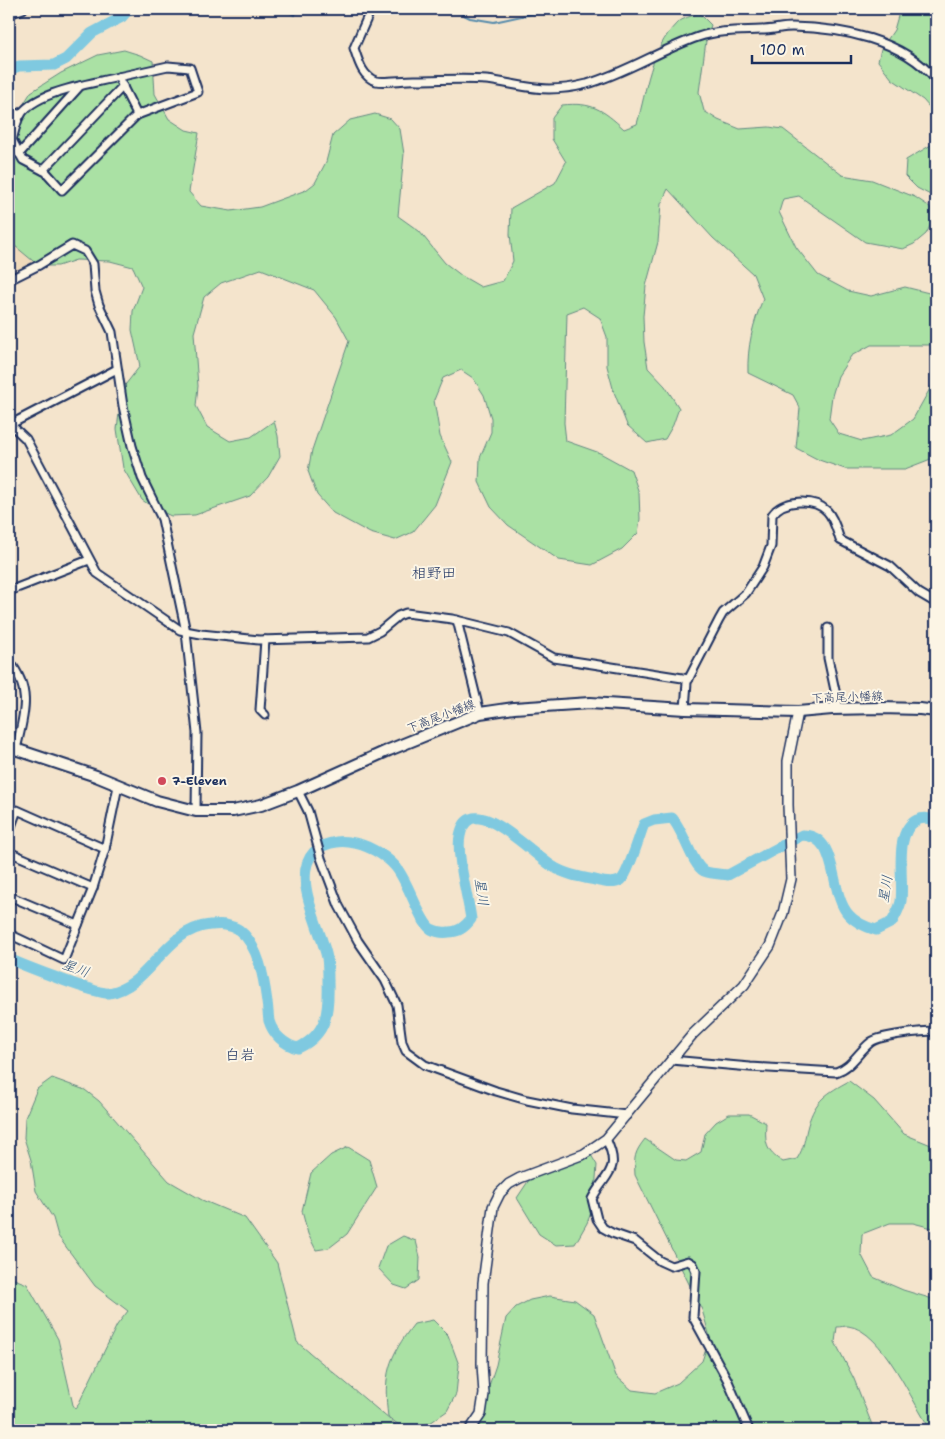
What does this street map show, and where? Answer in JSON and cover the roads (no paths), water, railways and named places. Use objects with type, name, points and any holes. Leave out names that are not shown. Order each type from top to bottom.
[{"type":"main road","name":"下高尾小幡線","points":[[13,748],[96,776],[158,801],[196,811],[233,811],[261,806],[389,750],[480,713],[514,708],[590,703],[685,709],[798,712],[840,709],[920,708],[936,711]]},
{"type":"street","points":[[9,14],[23,9]]},
{"type":"street","points":[[371,9],[354,48],[359,63],[367,76],[377,82],[484,80],[548,89],[570,87],[588,83],[640,64],[674,46],[700,36],[721,31],[789,27],[819,28],[852,33],[877,41],[914,61],[936,80]]},
{"type":"street","points":[[168,66],[190,68],[198,92],[137,115],[62,190],[46,172],[23,160],[18,154],[12,140],[21,115],[31,105],[52,93],[118,77],[168,66]]},
{"type":"street","points":[[118,77],[137,115]]},
{"type":"street","points":[[18,154],[80,86]]},
{"type":"street","points":[[42,170],[123,86]]},
{"type":"street","points":[[9,111],[21,115]]},
{"type":"street","points":[[9,280],[40,265],[72,245],[85,251],[93,264],[95,291],[99,305],[112,332],[132,446],[142,478],[162,518],[186,632],[197,733],[196,811]]},
{"type":"street","points":[[118,369],[10,424],[26,439],[97,573],[180,630],[264,640],[368,637],[380,631],[398,616],[406,613],[457,620],[509,633],[554,658],[689,679]]},
{"type":"street","points":[[685,709],[689,679],[723,613],[746,593],[763,567],[771,546],[772,515],[784,506],[803,502],[814,504],[824,509],[833,521],[840,540],[890,566],[919,593],[936,603]]},
{"type":"street","points":[[9,591],[89,560]]},
{"type":"street","points":[[457,620],[480,713]]},
{"type":"street","points":[[828,628],[828,658],[840,709]]},
{"type":"street","points":[[264,640],[260,710],[265,715]]},
{"type":"street","points":[[9,660],[20,678],[25,695],[25,711],[13,748]]},
{"type":"street","points":[[470,1430],[480,1414],[484,1394],[482,1364],[483,1283],[493,1207],[500,1193],[508,1184],[584,1154],[606,1139],[693,1034],[744,985],[774,938],[783,913],[791,879],[788,761],[798,712]]},
{"type":"street","points":[[9,934],[64,960],[93,888],[105,849],[118,786]]},
{"type":"street","points":[[298,791],[308,811],[321,858],[339,906],[358,942],[385,980],[397,1005],[402,1042],[406,1051],[414,1059],[425,1065],[488,1088],[527,1100],[572,1109],[627,1115]]},
{"type":"street","points":[[9,832],[17,810],[105,849]]},
{"type":"street","points":[[9,852],[93,888]]},
{"type":"street","points":[[9,896],[78,925]]},
{"type":"street","points":[[670,1060],[836,1072],[845,1069],[872,1041],[882,1037],[936,1031]]},
{"type":"street","points":[[606,1139],[612,1152],[613,1160],[610,1172],[592,1199],[597,1219],[603,1228],[635,1241],[666,1264],[674,1265],[685,1261],[693,1264],[696,1274],[693,1317],[727,1379],[749,1430]]},
{"type":"waterway","points":[[9,70],[19,66],[54,65],[66,59],[92,33],[122,17],[129,9]]},
{"type":"waterway","points":[[285,9],[294,15],[301,9]]},
{"type":"waterway","points":[[401,9],[420,14],[448,10],[456,11],[470,18],[494,22],[554,9]]},
{"type":"waterway","name":"星川","points":[[9,959],[76,985],[109,993],[123,988],[136,980],[168,947],[194,929],[210,925],[232,927],[246,936],[256,953],[264,983],[269,1021],[273,1030],[284,1042],[298,1048],[315,1036],[325,1020],[327,1011],[327,958],[306,889],[305,875],[307,863],[314,852],[330,843],[355,843],[368,847],[386,857],[400,872],[427,925],[438,932],[453,932],[459,930],[471,919],[459,844],[466,822],[476,818],[488,820],[503,828],[557,869],[572,875],[608,883],[618,882],[624,876],[644,824],[654,820],[672,818],[700,868],[707,872],[728,875],[802,835],[814,838],[822,844],[832,867],[838,893],[849,915],[861,924],[876,930],[892,922],[900,904],[902,891],[901,856],[905,834],[917,820],[927,818],[936,821]]},
{"type":"place","name":"7-Eleven","points":[[162,781]]},
{"type":"district","name":"相野田","points":[[434,573]]},
{"type":"district","name":"白岩","points":[[240,1055]]}]
